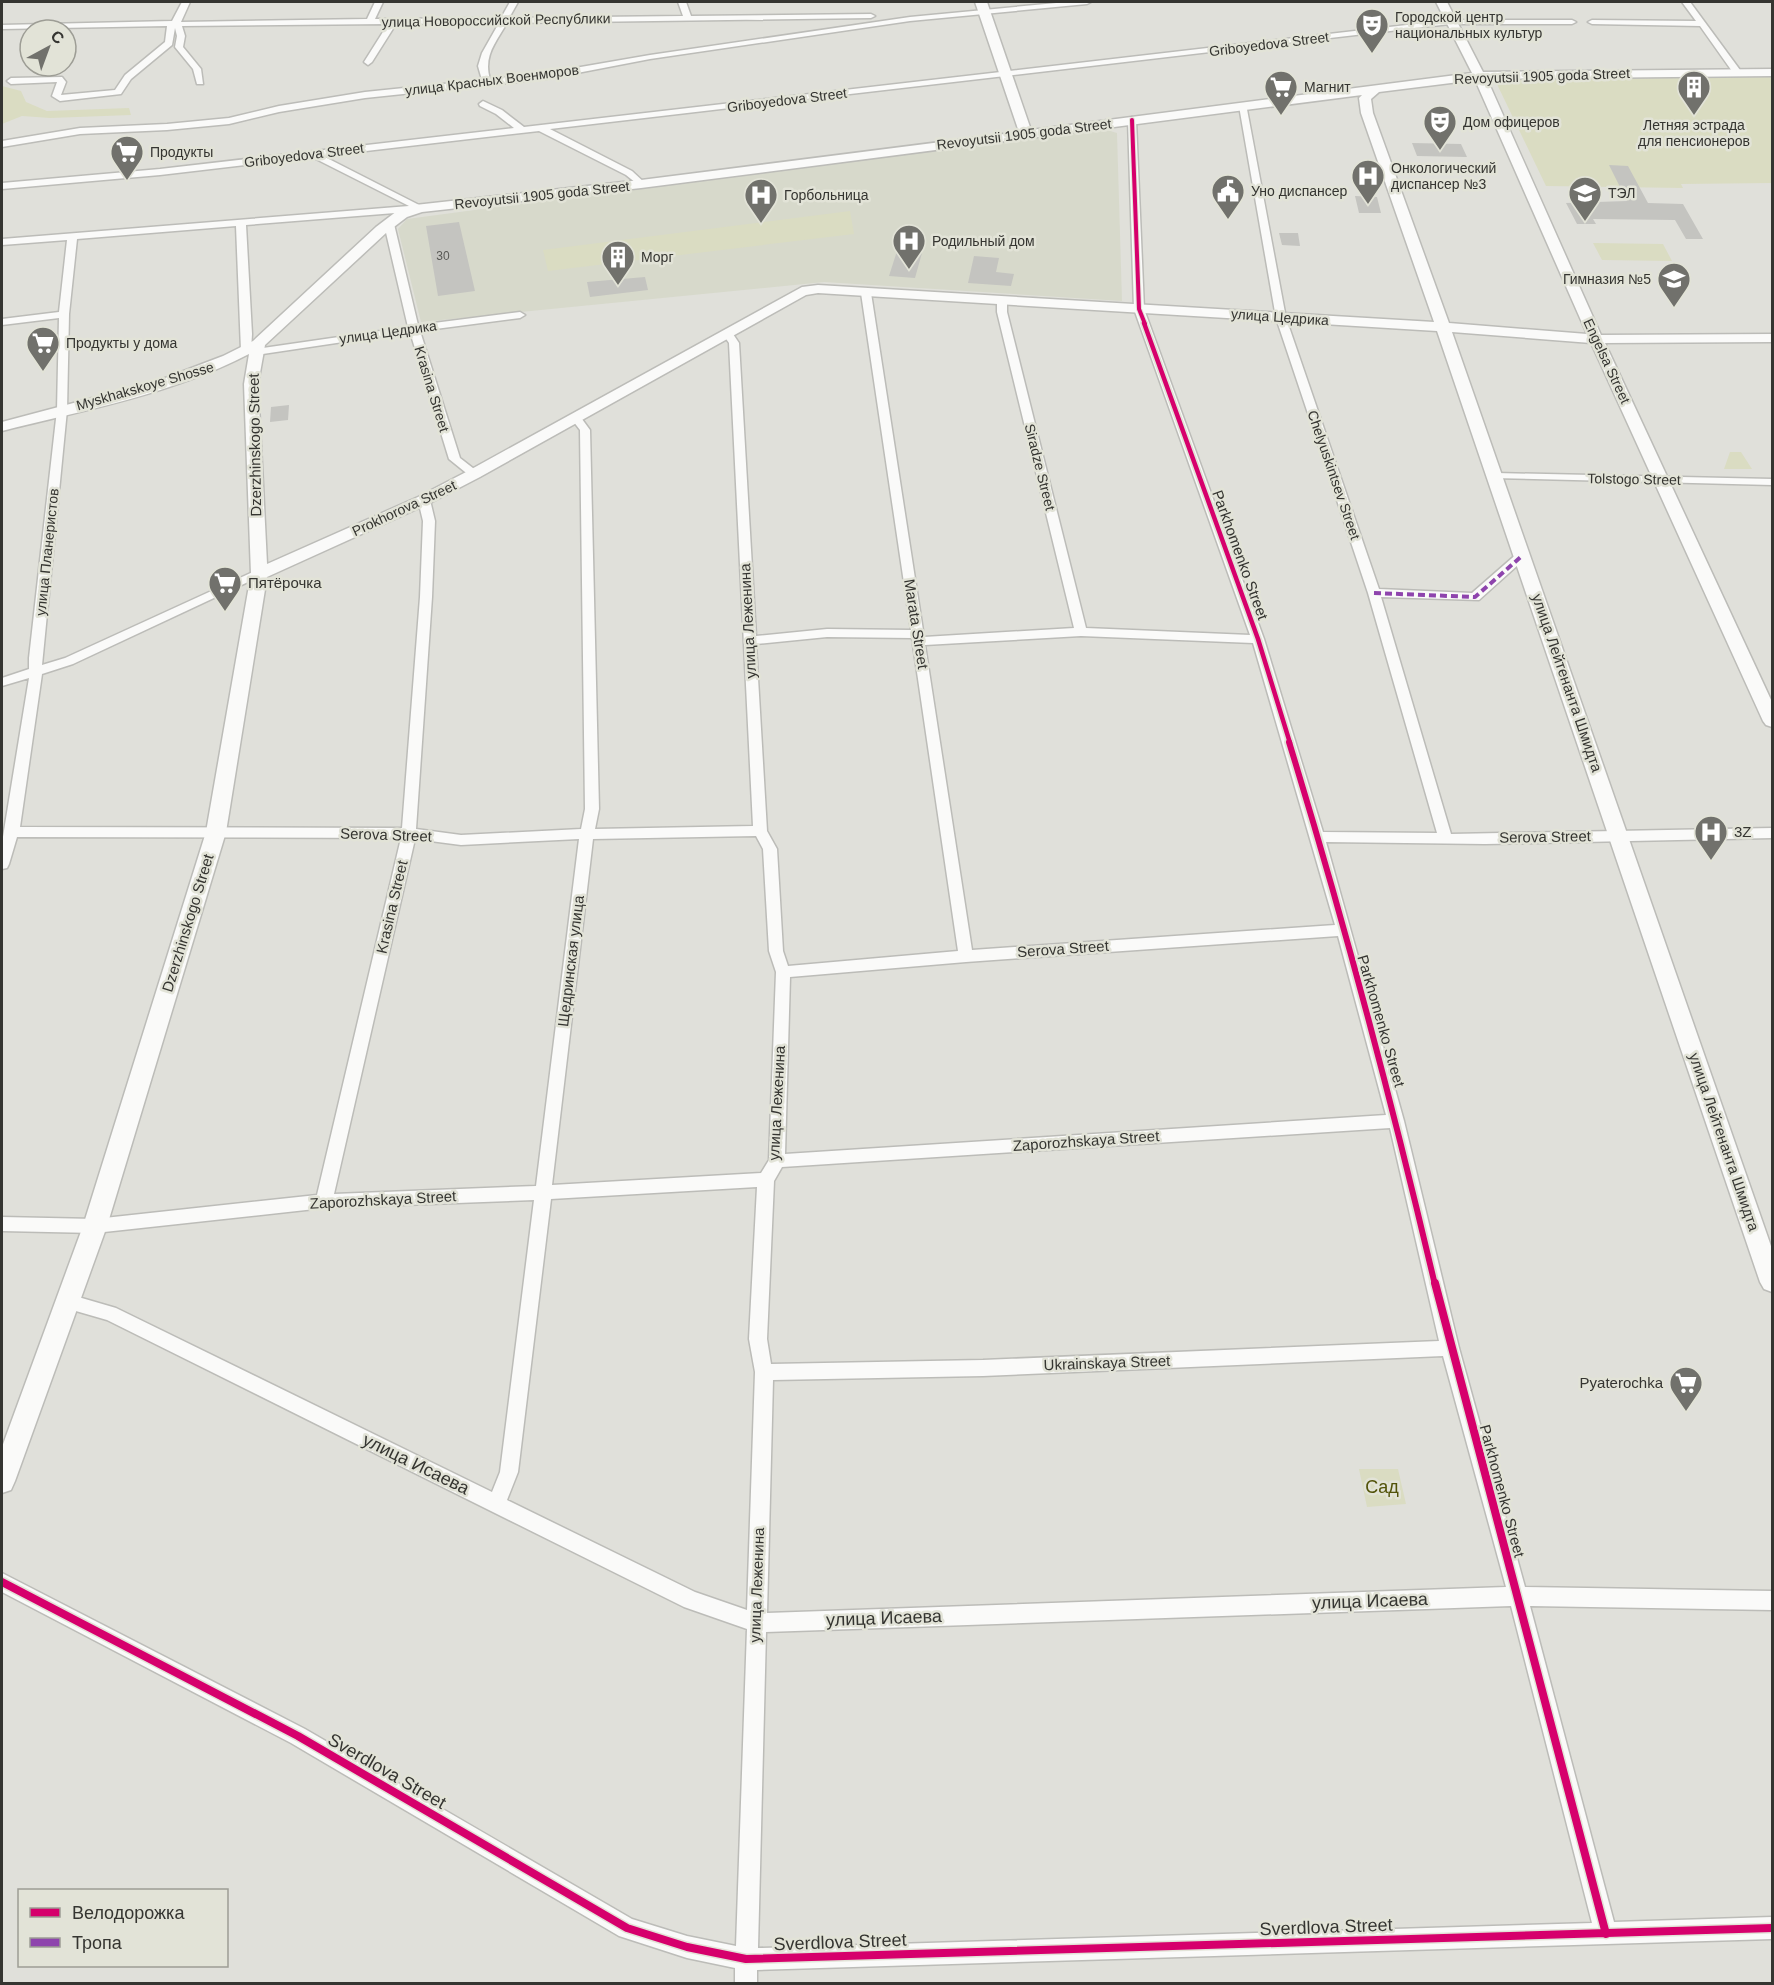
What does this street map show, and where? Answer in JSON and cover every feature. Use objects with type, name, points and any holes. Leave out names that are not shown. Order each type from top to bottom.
[{"type":"street","points":[[11,81],[59,79],[62,82],[56,96],[60,98],[118,92],[128,77],[169,43],[174,24],[186,2]]},
{"type":"street","points":[[370,22],[379,2]]},
{"type":"street","points":[[488,82],[482,66],[495,33],[506,19],[514,2]]},
{"type":"street","points":[[682,2],[687,11],[687,18]]},
{"type":"street","name":"улица Новороссийской Республики","points":[[2,27],[506,19],[861,17],[984,4],[1087,2]]},
{"type":"street","name":"Engelsa Street","points":[[1441,2],[1479,76],[1596,339],[1773,721]]},
{"type":"street","points":[[1686,2],[1737,72]]},
{"type":"street","points":[[984,4],[1005,75],[1026,134]]},
{"type":"street","name":"улица Красных Военморов","points":[[2,144],[80,131],[167,127],[229,121],[279,108],[366,95],[546,76],[650,57],[834,30],[984,4]]},
{"type":"street","points":[[834,30],[845,22],[861,17]]},
{"type":"street","points":[[368,62],[393,22]]},
{"type":"street","name":"Griboyedova Street","points":[[2,186],[160,172],[1450,22],[1572,22]]},
{"type":"street","points":[[1592,22],[1702,24]]},
{"type":"street","points":[[174,24],[181,36],[179,47],[197,69],[200,82]]},
{"type":"street","name":"Revoyutsii 1905 goda Street","points":[[417,209],[641,184],[1479,76],[1773,72]]},
{"type":"street","name":"улица Лейтенанта Шмидта","points":[[1377,88],[1365,98],[1367,112],[1496,476],[1773,1282]]},
{"type":"street","points":[[483,104],[499,111],[522,130]]},
{"type":"street","name":"Chelyuskintsev Street","points":[[1243,106],[1281,318],[1374,593],[1444,831],[1444,838]]},
{"type":"street","name":"Parkhomenko Street","points":[[1132,120],[1139,309],[1258,639],[1318,837],[1396,1121],[1450,1348],[1518,1596],[1606,1934]]},
{"type":"street","points":[[541,128],[548,134],[629,173],[641,184]]},
{"type":"street","points":[[312,154],[417,209]]},
{"type":"street","points":[[2,242],[241,222],[388,218],[404,204],[402,200]]},
{"type":"street","name":"Myskhakskoye Shosse","points":[[2,426],[197,374],[253,349],[388,218],[417,209]]},
{"type":"street","name":"Krasina Street","points":[[388,218],[414,329],[454,459],[474,474]]},
{"type":"street","points":[[241,222],[248,333],[253,349]]},
{"type":"street","name":"улица Планеристов","points":[[2,864],[36,673],[35,658],[62,410],[64,314],[72,236]]},
{"type":"street","name":"улица Цедрика","points":[[789,297],[802,291],[818,289],[1443,327],[1596,339],[1773,338]]},
{"type":"street","name":"Marata Street","points":[[866,293],[966,956]]},
{"type":"street","name":"Prokhorova Street","points":[[2,682],[36,673],[69,660],[424,500],[728,333],[789,297]]},
{"type":"street","name":"Siradze Street","points":[[1002,301],[1002,312],[1018,380],[1081,632]]},
{"type":"street","points":[[2,322],[64,314]]},
{"type":"street","name":"улица Цедрика","points":[[253,349],[520,315]]},
{"type":"street","name":"улица Леженина","points":[[728,333],[734,343],[760,831],[770,849],[776,951],[783,972],[777,1161],[766,1180],[758,1339],[764,1372],[746,1983]]},
{"type":"street","name":"Dzerzhinskogo Street","points":[[2,1481],[95,1226],[216,832],[259,574],[251,384],[253,349]]},
{"type":"street","points":[[197,374],[216,372],[234,374],[251,384]]},
{"type":"street","name":"Щедринская улица","points":[[496,1504],[509,1472],[542,1193],[592,809],[585,430],[575,417]]},
{"type":"street","name":"Tolstogo Street","points":[[1496,476],[1773,482]]},
{"type":"street","name":"Krasina Street","points":[[324,1201],[409,833],[426,597],[429,521],[424,500]]},
{"type":"street","points":[[258,543],[268,555],[276,558],[307,552]]},
{"type":"street","points":[[1374,593],[1475,597],[1523,555]]},
{"type":"street","points":[[749,641],[827,633],[917,638],[1081,632],[1258,639]]},
{"type":"street","name":"Serova Street","points":[[9,827],[216,832],[409,833],[461,840],[587,834],[760,831]]},
{"type":"street","name":"Serova Street","points":[[1318,837],[1444,838],[1773,833]]},
{"type":"street","name":"Serova Street","points":[[783,972],[966,956],[1343,930]]},
{"type":"street","name":"Zaporozhskaya Street","points":[[777,1161],[1396,1121]]},
{"type":"street","name":"Zaporozhskaya Street","points":[[2,1224],[95,1226],[324,1201],[542,1193],[766,1180]]},
{"type":"street","name":"улица Исаева","points":[[68,1302],[110,1313],[691,1600],[756,1623],[1518,1596],[1773,1600]]},
{"type":"street","name":"Ukrainskaya Street","points":[[764,1372],[983,1368],[1450,1348]]},
{"type":"street","name":"Sverdlova Street","points":[[2,1582],[298,1736],[627,1928],[687,1947],[746,1959],[1773,1928]]},
{"type":"shaded area","name":"Горбольница","points":[[1107,130],[1117,133],[1122,301],[824,282],[421,322],[398,229],[407,219],[875,157]]},
{"type":"green space","points":[[1772,77],[1772,183],[1681,184],[1683,188],[1546,186],[1495,80]]},
{"type":"green space","points":[[2,86],[21,91],[26,102],[47,111],[129,108],[131,115],[50,118],[22,116],[2,124]]},
{"type":"green space","points":[[850,211],[854,234],[548,271],[543,250]]},
{"type":"green space","points":[[1593,243],[1663,244],[1672,261],[1602,260]]},
{"type":"green space","points":[[1730,452],[1741,452],[1752,469],[1724,469]]},
{"type":"green space","name":"Сад","points":[[1359,1469],[1398,1469],[1406,1504],[1367,1507]]},
{"type":"building","name":"Дом офицеров","points":[[1412,143],[1461,144],[1467,157],[1417,156]]},
{"type":"building","name":"ТЭЛ","points":[[1609,165],[1628,166],[1648,203],[1683,204],[1703,239],[1686,239],[1675,220],[1593,219],[1596,224],[1577,224],[1566,203],[1627,201]]},
{"type":"building","name":"Онкологический диспансер №3","points":[[1355,196],[1377,197],[1381,213],[1359,213]]},
{"type":"building","points":[[459,222],[475,291],[438,296],[426,226]]},
{"type":"building","points":[[1279,233],[1298,233],[1300,246],[1282,245]]},
{"type":"building","points":[[897,251],[922,253],[915,278],[889,276]]},
{"type":"building","points":[[974,256],[999,258],[996,272],[1014,274],[1011,286],[968,283]]},
{"type":"building","name":"Морг","points":[[645,277],[648,290],[590,297],[587,282]]},
{"type":"building","points":[[289,405],[288,420],[270,422],[271,407]]},
{"type":"marked path","points":[[1374,593],[1475,597],[1523,555]]},
{"type":"cycle path","points":[[1132,120],[1139,309],[1258,639],[1318,837],[1396,1121],[1450,1348],[1518,1596],[1606,1934]]},
{"type":"cycle path","points":[[2,1582],[298,1736],[627,1928],[687,1947],[746,1959],[1772,1928]]},
{"type":"place","name":"Городской центр национальных культур","points":[[1372,54]]},
{"type":"place","name":"Магнит","points":[[1281,116]]},
{"type":"place","name":"Летняя эстрада для пенсионеров","points":[[1694,116]]},
{"type":"place","name":"Дом офицеров","points":[[1440,151]]},
{"type":"place","name":"Продукты","points":[[127,181]]},
{"type":"place","name":"Онкологический диспансер №3","points":[[1368,205]]},
{"type":"place","name":"Уно диспансер","points":[[1228,220]]},
{"type":"place","name":"ТЭЛ","points":[[1585,222]]},
{"type":"place","name":"Горбольница","points":[[761,224]]},
{"type":"place","name":"Родильный дом","points":[[909,270]]},
{"type":"place","name":"Морг","points":[[618,286]]},
{"type":"place","name":"Гимназия №5","points":[[1674,308]]},
{"type":"place","name":"Продукты у дома","points":[[43,372]]},
{"type":"place","name":"Пятёрочка","points":[[225,612]]},
{"type":"place","name":"3Z","points":[[1711,861]]},
{"type":"place","name":"Pyaterochka","points":[[1686,1412]]}]
